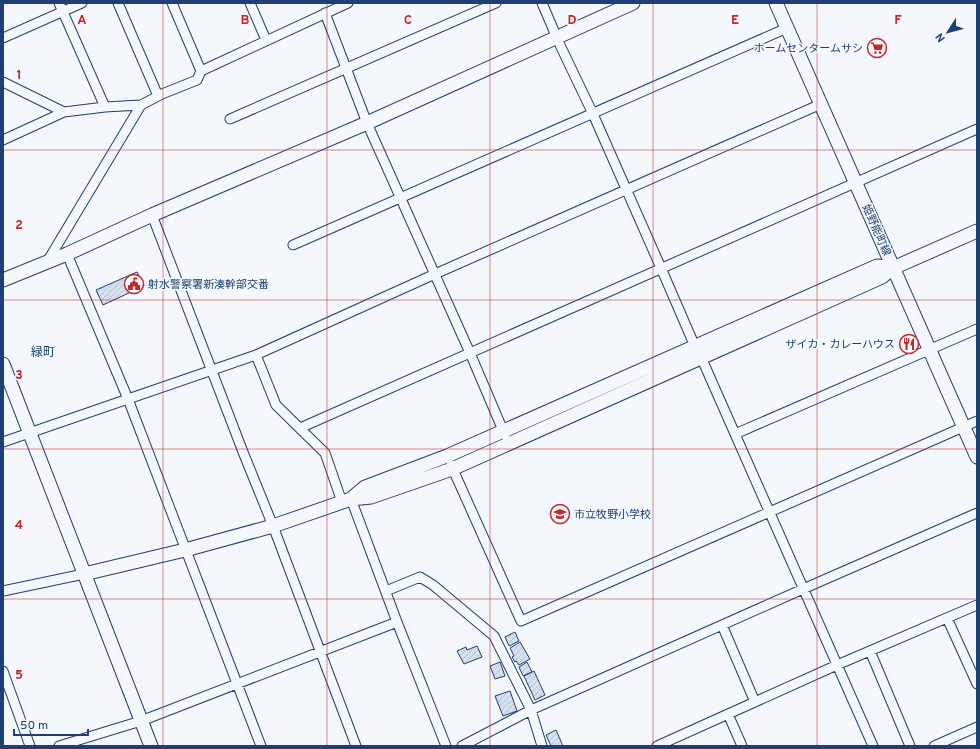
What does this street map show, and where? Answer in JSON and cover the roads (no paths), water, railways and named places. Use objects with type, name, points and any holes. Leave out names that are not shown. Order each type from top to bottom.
[{"type":"street","points":[[3,38],[61,7],[82,3]]},
{"type":"street","points":[[118,3],[158,96]]},
{"type":"street","points":[[172,3],[201,71]]},
{"type":"street","points":[[250,3],[266,40]]},
{"type":"street","points":[[3,140],[64,112],[105,107],[141,105],[158,96],[197,80],[201,71],[348,3]]},
{"type":"street","points":[[230,119],[496,3]]},
{"type":"street","points":[[542,3],[556,37],[627,190],[873,746]]},
{"type":"street","points":[[3,280],[67,254],[152,215],[367,123],[633,3]]},
{"type":"street","name":"姫野能町線","points":[[776,3],[977,457]]},
{"type":"street","points":[[61,7],[105,107]]},
{"type":"street","points":[[325,13],[367,123],[470,353],[508,444]]},
{"type":"street","points":[[293,245],[787,28]]},
{"type":"street","points":[[3,82],[64,112]]},
{"type":"street","points":[[3,442],[256,355],[435,274],[821,104]]},
{"type":"street","points":[[47,262],[141,105]]},
{"type":"street","points":[[300,428],[977,129]]},
{"type":"street","points":[[152,215],[273,526],[356,746]]},
{"type":"street","points":[[347,501],[366,487],[447,456],[882,277],[894,268],[977,231]]},
{"type":"street","points":[[67,254],[128,399],[261,746]]},
{"type":"street","points":[[735,434],[977,329]]},
{"type":"street","points":[[3,591],[84,574],[185,550],[273,526],[347,501],[371,497],[452,468],[508,444],[698,352]]},
{"type":"street","points":[[256,355],[276,405],[325,453],[386,591],[446,746]]},
{"type":"street","points":[[3,364],[150,746]]},
{"type":"street","points":[[447,456],[521,621],[977,421]]},
{"type":"street","points":[[462,746],[531,710],[977,513]]},
{"type":"street","points":[[386,591],[420,578],[433,585],[494,636],[531,710],[542,746]]},
{"type":"street","points":[[657,746],[678,742],[728,714],[977,605]]},
{"type":"street","points":[[947,618],[977,684]]},
{"type":"street","points":[[59,746],[140,721],[397,622]]},
{"type":"street","points":[[722,625],[755,702]]},
{"type":"street","points":[[870,651],[910,746]]},
{"type":"street","points":[[3,671],[30,746]]},
{"type":"street","points":[[728,714],[742,746]]},
{"type":"street","points":[[934,746],[977,727]]},
{"type":"place","name":"ホームセンタームサシ","points":[[877,48]]},
{"type":"place","name":"射水警察署新湊幹部交番","points":[[134,284]]},
{"type":"place","name":"ザイカ・カレーハウス","points":[[909,344]]},
{"type":"place","name":"市立牧野小学校","points":[[560,514]]},
{"type":"district","name":"緑町","points":[[43,352]]}]
